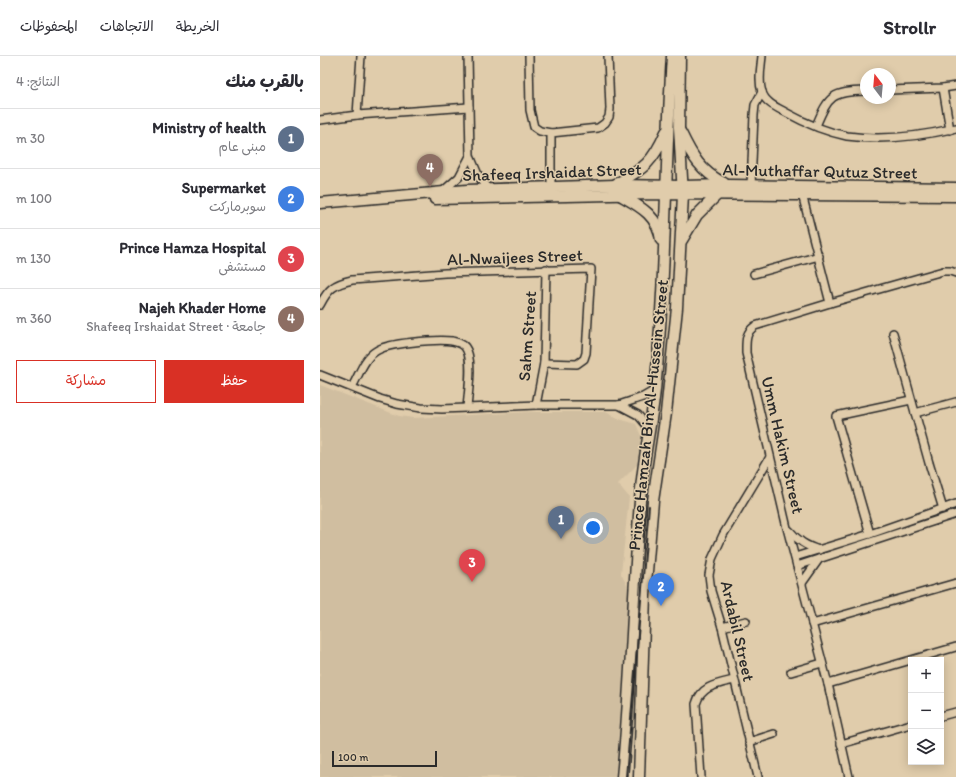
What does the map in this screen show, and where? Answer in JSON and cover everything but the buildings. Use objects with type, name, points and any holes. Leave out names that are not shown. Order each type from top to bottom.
[{"type":"main road","points":[[665,56],[665,68],[675,78],[683,70],[685,56]]},
{"type":"main road","name":"Prince Hamzah Bin Al-Hussein Street","points":[[639,777],[646,587],[654,501],[666,414],[674,336],[683,190],[672,56]]},
{"type":"main road","name":"Prince Hamzah Bin Al-Hussein Street","points":[[622,777],[631,658],[640,499],[655,390],[664,256],[668,127],[675,78],[680,56]]},
{"type":"main road","points":[[615,185],[637,173],[651,160],[660,147],[668,127]]},
{"type":"main road","points":[[679,127],[687,146],[698,164],[713,178],[728,185]]},
{"type":"main road","name":"Shafeeq Irshaidat Street","points":[[320,210],[488,189],[615,185],[666,190]]},
{"type":"main road","name":"Al-Muthaffar Qutuz Street","points":[[683,190],[728,185],[956,188]]},
{"type":"main road","points":[[666,190],[683,190]]},
{"type":"main road","name":"Shafeeq Irshaidat Street","points":[[320,203],[441,195],[620,195],[666,190]]},
{"type":"main road","name":"Al-Muthaffar Qutuz Street","points":[[683,190],[718,194],[956,196]]},
{"type":"main road","points":[[680,243],[697,215],[718,194]]},
{"type":"main road","points":[[620,195],[642,208],[650,215],[661,236],[664,256]]},
{"type":"street","points":[[357,115],[361,56]]},
{"type":"street","points":[[468,56],[470,156],[479,177],[488,189]]},
{"type":"street","points":[[529,56],[530,110],[532,120],[534,127],[540,131],[551,133],[598,128],[605,123],[609,117],[610,109],[608,56]]},
{"type":"street","points":[[762,56],[760,78],[764,98],[775,107],[796,118],[846,136],[875,138],[910,136],[953,129],[943,88]]},
{"type":"street","points":[[896,90],[956,86]]},
{"type":"street","points":[[816,126],[825,106],[830,99],[844,92],[860,91]]},
{"type":"street","points":[[751,186],[755,105],[762,92]]},
{"type":"street","points":[[320,120],[357,115],[469,107]]},
{"type":"street","points":[[551,133],[551,187]]},
{"type":"street","points":[[441,195],[459,177],[470,156]]},
{"type":"street","points":[[802,194],[830,303]]},
{"type":"street","points":[[754,274],[819,256]]},
{"type":"street","name":"Al-Nwaijees Street","points":[[320,305],[326,294],[332,288],[340,283],[352,280],[444,273],[591,268],[586,353],[584,359],[577,364],[544,363]]},
{"type":"street","name":"Sahm Street","points":[[536,405],[544,363],[546,269]]},
{"type":"street","name":"Umm Hakim Street","points":[[849,777],[828,684],[770,457],[746,353],[747,336],[749,330],[755,326],[830,303],[943,271],[956,273]]},
{"type":"street","points":[[893,334],[943,508]]},
{"type":"street","points":[[352,387],[369,356],[376,350],[414,343],[450,340],[465,347],[469,356],[467,408]]},
{"type":"street","points":[[320,375],[380,399],[408,407],[442,409],[536,405],[619,405],[643,397],[655,390]]},
{"type":"street","points":[[870,534],[836,416],[911,400]]},
{"type":"street","points":[[915,413],[956,402]]},
{"type":"street","points":[[619,405],[638,415],[650,429]]},
{"type":"street","name":"Ardabil Street","points":[[758,777],[709,575],[712,560],[723,535],[770,457]]},
{"type":"street","points":[[795,557],[870,534],[956,504]]},
{"type":"street","points":[[798,566],[956,514]]},
{"type":"street","points":[[787,528],[800,542],[819,550]]},
{"type":"street","points":[[802,583],[819,559]]},
{"type":"street","points":[[812,624],[956,583]]},
{"type":"street","points":[[722,628],[746,621]]},
{"type":"street","points":[[828,684],[956,647]]},
{"type":"street","points":[[791,672],[822,663]]},
{"type":"street","points":[[701,777],[696,704],[698,697],[708,687],[734,680]]},
{"type":"street","points":[[944,715],[956,712]]},
{"type":"street","points":[[841,744],[908,725]]},
{"type":"street","points":[[749,742],[774,734]]},
{"type":"shaded area","points":[[320,385],[399,416],[413,418],[528,412],[608,412],[616,418],[636,424],[641,436],[640,462],[618,484],[629,497],[621,574],[629,589],[618,756],[615,777],[320,777]]},
{"type":"railway","points":[[626,777],[649,506]]},
{"type":"place","name":"Najeh Khader Home","points":[[430,187]]},
{"type":"place","name":"Ministry of health","points":[[561,539]]},
{"type":"place","name":"Prince Hamza Hospital","points":[[472,582]]},
{"type":"place","name":"Supermarket","points":[[661,606]]}]
